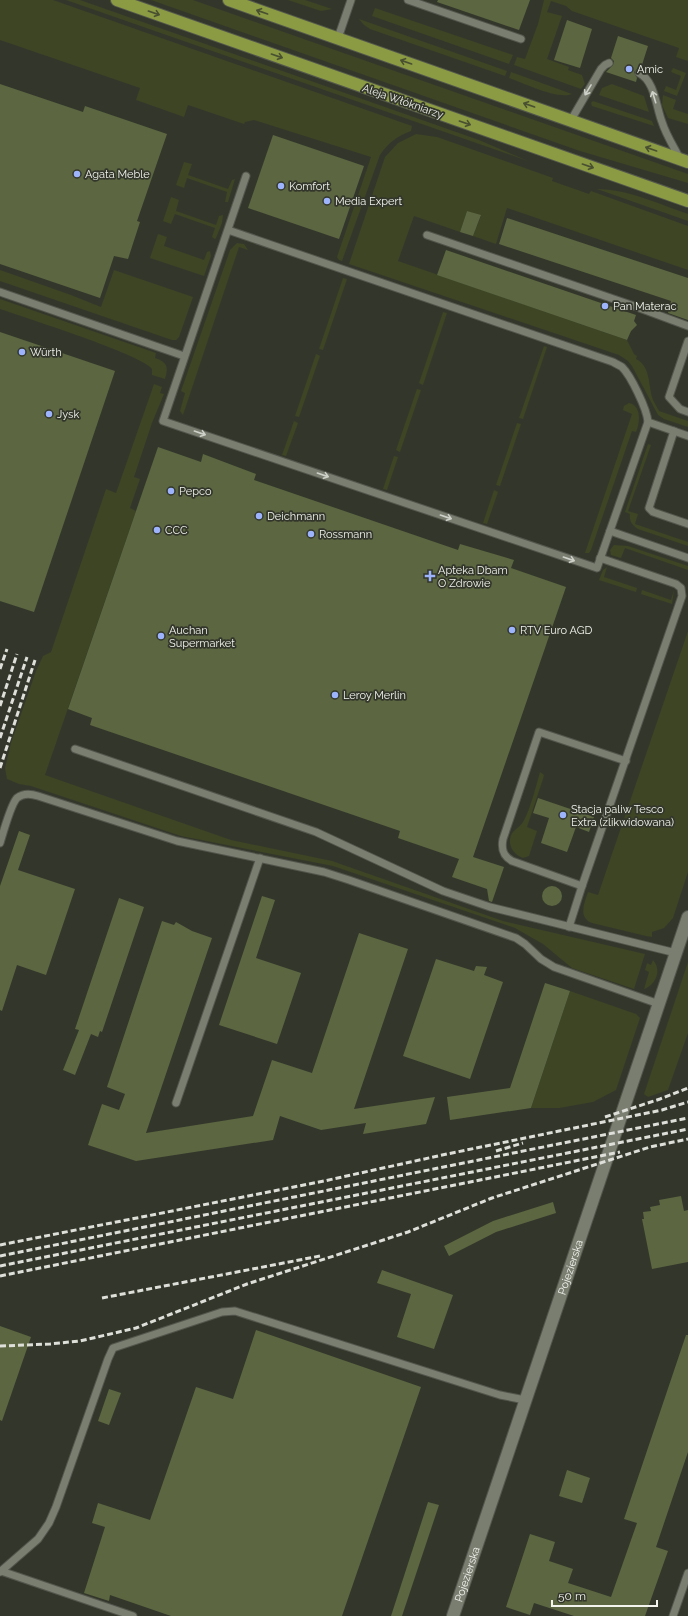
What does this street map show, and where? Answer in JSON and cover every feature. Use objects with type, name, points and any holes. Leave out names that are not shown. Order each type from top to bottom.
[{"type":"main road","name":"Aleja Włókniarzy","points":[[117,0],[688,201]]},
{"type":"main road","points":[[229,0],[684,160]]},
{"type":"street","name":"Pojezierska","points":[[453,1616],[688,917]]},
{"type":"lane","points":[[338,38],[351,0]]},
{"type":"lane","points":[[408,0],[521,39]]},
{"type":"lane","points":[[571,120],[601,69],[609,63]]},
{"type":"lane","points":[[639,73],[644,75],[650,83],[662,124],[684,160]]},
{"type":"lane","points":[[228,230],[613,362],[622,367],[628,374],[646,411],[648,422],[597,568],[163,420],[246,176]]},
{"type":"lane","points":[[426,234],[688,326]]},
{"type":"lane","points":[[0,292],[184,356]]},
{"type":"lane","points":[[688,341],[669,397],[680,409],[688,412]]},
{"type":"lane","points":[[648,422],[688,436]]},
{"type":"lane","points":[[674,430],[649,508],[653,512],[688,524]]},
{"type":"lane","points":[[610,531],[688,558]]},
{"type":"lane","points":[[569,927],[681,600],[682,592],[679,585],[600,558]]},
{"type":"lane","points":[[582,886],[512,861],[507,858],[502,851],[503,839],[539,732],[626,761]]},
{"type":"lane","points":[[75,749],[316,832],[444,891],[509,913],[676,953]]},
{"type":"lane","points":[[0,843],[13,805],[17,798],[23,795],[31,794],[177,841],[330,874],[516,938],[541,959],[554,967],[659,1004]]},
{"type":"lane","points":[[176,1103],[260,858]]},
{"type":"lane","points":[[0,1572],[38,1539],[49,1523],[113,1348],[222,1312],[235,1311],[500,1395],[525,1400]]},
{"type":"lane","points":[[0,1572],[133,1616]]},
{"type":"lane","points":[[673,1616],[688,1572]]},
{"type":"green space","points":[[0,0],[53,0],[412,126],[411,131],[393,140],[380,155],[342,261],[337,257],[371,157],[254,120],[245,122],[244,124],[188,105],[184,117],[136,100],[140,88],[0,40]]},
{"type":"green space","points":[[66,0],[80,0],[479,140],[528,161]]},
{"type":"green space","points":[[151,0],[193,0],[688,174],[688,183],[580,151]]},
{"type":"green space","points":[[288,0],[305,0],[332,9],[321,11]]},
{"type":"green space","points":[[544,0],[688,0],[688,61],[676,57],[679,48],[572,11],[566,6],[551,1],[547,12],[562,16],[547,59],[569,67],[568,70],[582,75],[585,84],[581,89],[514,65],[517,57],[525,59],[538,24]]},
{"type":"green space","points":[[375,8],[513,55],[509,64],[372,16]]},
{"type":"green space","points":[[359,19],[507,71],[505,76],[370,29]]},
{"type":"green space","points":[[673,68],[686,73],[677,96],[664,91],[666,86],[676,90],[681,76],[671,72]]},
{"type":"green space","points":[[511,72],[572,94],[558,95],[540,90],[509,78]]},
{"type":"green space","points":[[612,84],[644,96],[649,112],[599,95],[602,88]]},
{"type":"green space","points":[[663,95],[676,100],[673,109],[688,114],[688,124],[668,118],[662,105]]},
{"type":"green space","points":[[593,101],[652,121],[654,126],[592,106],[591,103]]},
{"type":"green space","points":[[416,134],[437,137],[553,178],[552,181],[589,194],[591,191],[688,226],[688,270],[507,208],[496,244],[473,236],[481,216],[467,211],[460,232],[414,216],[398,261],[627,340],[634,354],[637,356],[636,359],[641,362],[647,371],[651,395],[659,411],[688,421],[688,427],[664,419],[658,415],[632,366],[628,361],[619,355],[349,264],[385,157],[398,143]]},
{"type":"green space","points":[[184,162],[192,164],[188,175],[228,189],[232,180],[235,179],[228,202],[225,202],[227,192],[187,178],[184,188],[176,185]]},
{"type":"green space","points":[[597,189],[631,194],[654,202],[688,214],[688,221]]},
{"type":"green space","points":[[171,197],[179,200],[176,211],[216,225],[219,216],[223,215],[222,223],[216,238],[215,239],[212,237],[215,228],[175,214],[171,224],[163,221]]},
{"type":"green space","points":[[158,234],[167,237],[164,246],[204,260],[207,252],[210,251],[211,256],[204,276],[150,258]]},
{"type":"green space","points":[[237,243],[244,244],[248,250],[239,247],[183,415],[180,411],[185,393],[181,391],[230,250]]},
{"type":"green space","points":[[0,270],[101,307],[114,270],[193,297],[179,337],[176,340],[172,340],[0,281]]},
{"type":"green space","points":[[343,278],[347,279],[323,350],[319,349]]},
{"type":"green space","points":[[0,299],[156,353],[155,358],[162,361],[167,368],[165,379],[152,375],[152,369],[128,355],[0,309]]},
{"type":"green space","points":[[443,312],[447,313],[423,385],[419,383]]},
{"type":"green space","points":[[544,346],[547,347],[523,419],[519,418]]},
{"type":"green space","points":[[316,354],[320,356],[299,417],[295,416]]},
{"type":"green space","points":[[154,384],[162,387],[160,393],[164,394],[152,423],[134,477],[140,479],[130,508],[136,511],[45,775],[231,840],[332,861],[503,921],[645,954],[634,989],[572,968],[543,944],[515,928],[333,866],[181,836],[7,779],[5,768],[11,743],[36,671],[43,656],[51,652],[106,489],[116,493]]},
{"type":"green space","points":[[417,389],[421,390],[400,452],[396,450]]},
{"type":"green space","points":[[629,403],[636,408],[639,415],[636,432],[632,431],[591,550],[589,553],[585,553],[632,414],[623,410],[624,406]]},
{"type":"green space","points":[[294,421],[298,423],[286,456],[282,455]]},
{"type":"green space","points":[[517,423],[521,424],[500,486],[496,485]]},
{"type":"green space","points":[[648,444],[651,445],[628,511],[638,514],[635,524],[688,542],[688,546],[638,529],[631,523],[630,514],[625,512]]},
{"type":"green space","points":[[394,456],[398,457],[387,490],[383,489]]},
{"type":"green space","points":[[494,490],[498,492],[487,524],[483,523]]},
{"type":"green space","points":[[614,545],[628,546],[688,566],[688,570],[625,548],[621,558],[611,555],[610,550]]},
{"type":"green space","points":[[607,567],[604,577],[637,588],[636,592],[599,580],[603,570]]},
{"type":"green space","points":[[642,590],[671,600],[674,590],[672,604],[641,594]]},
{"type":"green space","points":[[688,631],[688,872],[673,918],[664,928],[652,932],[652,937],[592,923],[585,917],[583,910],[588,892],[598,895]]},
{"type":"green space","points":[[540,772],[544,775],[527,827],[537,831],[529,856],[523,858],[513,851],[510,845],[510,839],[513,832],[526,817]]},
{"type":"green space","points":[[653,960],[657,968],[656,977],[652,984],[644,989],[649,972],[645,970],[647,963],[651,965]]},
{"type":"green space","points":[[688,962],[688,1033],[668,1090],[648,1097],[644,1094]]},
{"type":"green space","points":[[570,991],[636,1014],[640,1018],[616,1090],[593,1102],[559,1108],[531,1108]]},
{"type":"building","points":[[438,0],[530,0],[519,30],[437,2]]},
{"type":"building","points":[[567,20],[592,29],[580,68],[554,60]]},
{"type":"building","points":[[618,36],[648,46],[641,68],[634,72],[637,78],[636,82],[606,72],[613,65],[614,61],[611,58]]},
{"type":"building","name":"Agata Meble","points":[[0,84],[83,112],[85,106],[167,134],[137,221],[140,222],[128,259],[114,256],[100,298],[0,264]]},
{"type":"building","points":[[273,135],[364,166],[339,239],[248,208]]},
{"type":"building","points":[[467,211],[481,215],[473,236],[460,232]]},
{"type":"building","points":[[507,218],[688,278],[688,320],[668,313],[671,301],[499,244]]},
{"type":"building","points":[[446,250],[636,315],[634,321],[637,325],[631,331],[627,340],[437,275]]},
{"type":"building","points":[[0,332],[115,371],[34,612],[0,601]]},
{"type":"building","points":[[158,447],[201,462],[203,454],[256,474],[254,480],[458,550],[460,544],[514,560],[511,568],[566,587],[473,857],[504,867],[492,902],[489,901],[487,889],[452,877],[459,859],[398,838],[400,831],[90,725],[92,718],[68,709]]},
{"type":"building","points":[[538,798],[594,817],[589,832],[576,827],[567,852],[541,843],[549,818],[533,813]]},
{"type":"building","points":[[19,831],[30,835],[18,870],[75,889],[46,975],[17,965],[2,1011],[0,1010],[0,886]]},
{"type":"building","points":[[552,886],[559,889],[562,896],[559,903],[552,906],[545,903],[542,896],[545,889]]},
{"type":"building","points":[[262,896],[275,900],[256,958],[301,973],[277,1044],[219,1025]]},
{"type":"building","points":[[119,898],[144,907],[102,1032],[100,1031],[98,1037],[91,1034],[75,1075],[63,1070],[79,1030],[75,1029]]},
{"type":"building","points":[[162,921],[174,925],[176,922],[192,931],[212,938],[146,1133],[253,1116],[272,1060],[312,1073],[359,933],[408,949],[354,1109],[435,1097],[426,1124],[363,1134],[366,1123],[321,1130],[280,1116],[273,1140],[136,1161],[88,1145],[102,1104],[119,1110],[125,1094],[107,1087]]},
{"type":"building","points":[[436,959],[474,971],[476,966],[487,967],[484,975],[503,982],[470,1079],[403,1056]]},
{"type":"building","points":[[545,983],[570,991],[531,1108],[450,1120],[447,1097],[510,1088]]},
{"type":"building","points":[[681,1196],[684,1211],[688,1210],[688,1262],[652,1269],[642,1219],[644,1219],[643,1212],[651,1211],[650,1207],[660,1205],[659,1200]]},
{"type":"building","points":[[553,1202],[556,1213],[496,1232],[449,1256],[444,1246],[493,1221]]},
{"type":"building","points":[[382,1270],[453,1295],[434,1349],[397,1337],[411,1294],[377,1283]]},
{"type":"building","points":[[0,1326],[31,1337],[2,1421],[0,1420]]},
{"type":"building","points":[[256,1330],[421,1387],[342,1616],[171,1616],[110,1595],[109,1601],[84,1593],[105,1527],[92,1523],[98,1503],[150,1520],[196,1387],[233,1399]]},
{"type":"building","points":[[686,1335],[688,1335],[688,1452],[656,1547],[668,1551],[645,1616],[574,1616],[534,1603],[530,1615],[506,1607],[530,1534],[555,1542],[549,1561],[573,1569],[568,1583],[611,1597],[637,1523],[624,1519]]},
{"type":"building","points":[[109,1389],[121,1393],[109,1425],[98,1421]]},
{"type":"building","points":[[567,1470],[590,1478],[582,1503],[559,1496]]},
{"type":"building","points":[[428,1502],[439,1505],[402,1616],[391,1616]]},
{"type":"railway","points":[[0,669],[7,649]]},
{"type":"railway","points":[[0,706],[17,654]]},
{"type":"railway","points":[[0,738],[27,657]]},
{"type":"railway","points":[[0,768],[35,660]]},
{"type":"railway","points":[[605,1117],[688,1088]]},
{"type":"railway","points":[[0,1245],[324,1181],[662,1110],[688,1102]]},
{"type":"railway","points":[[0,1256],[688,1118]]},
{"type":"railway","points":[[0,1266],[688,1129]]},
{"type":"railway","points":[[0,1346],[80,1341],[136,1328],[247,1284],[408,1232],[492,1198],[650,1147],[688,1139]]},
{"type":"railway","points":[[496,1151],[523,1143]]},
{"type":"railway","points":[[0,1276],[620,1152]]},
{"type":"railway","points":[[102,1298],[320,1256]]},
{"type":"place","name":"Amic","points":[[629,69]]},
{"type":"place","name":"Agata Meble","points":[[77,174]]},
{"type":"place","name":"Komfort","points":[[281,186]]},
{"type":"place","name":"Media Expert","points":[[327,201]]},
{"type":"place","name":"Pan Materac","points":[[605,306]]},
{"type":"place","name":"Würth","points":[[22,352]]},
{"type":"place","name":"Jysk","points":[[49,414]]},
{"type":"place","name":"Pepco","points":[[171,491]]},
{"type":"place","name":"Deichmann","points":[[259,516]]},
{"type":"place","name":"CCC","points":[[157,530]]},
{"type":"place","name":"Rossmann","points":[[311,534]]},
{"type":"place","name":"Apteka Dbam O Zdrowie","points":[[430,576]]},
{"type":"place","name":"RTV Euro AGD","points":[[512,630]]},
{"type":"place","name":"Auchan Supermarket","points":[[161,636]]},
{"type":"place","name":"Leroy Merlin","points":[[335,695]]},
{"type":"place","name":"Stacja paliw Tesco Extra (zlikwidowana)","points":[[563,815]]}]
